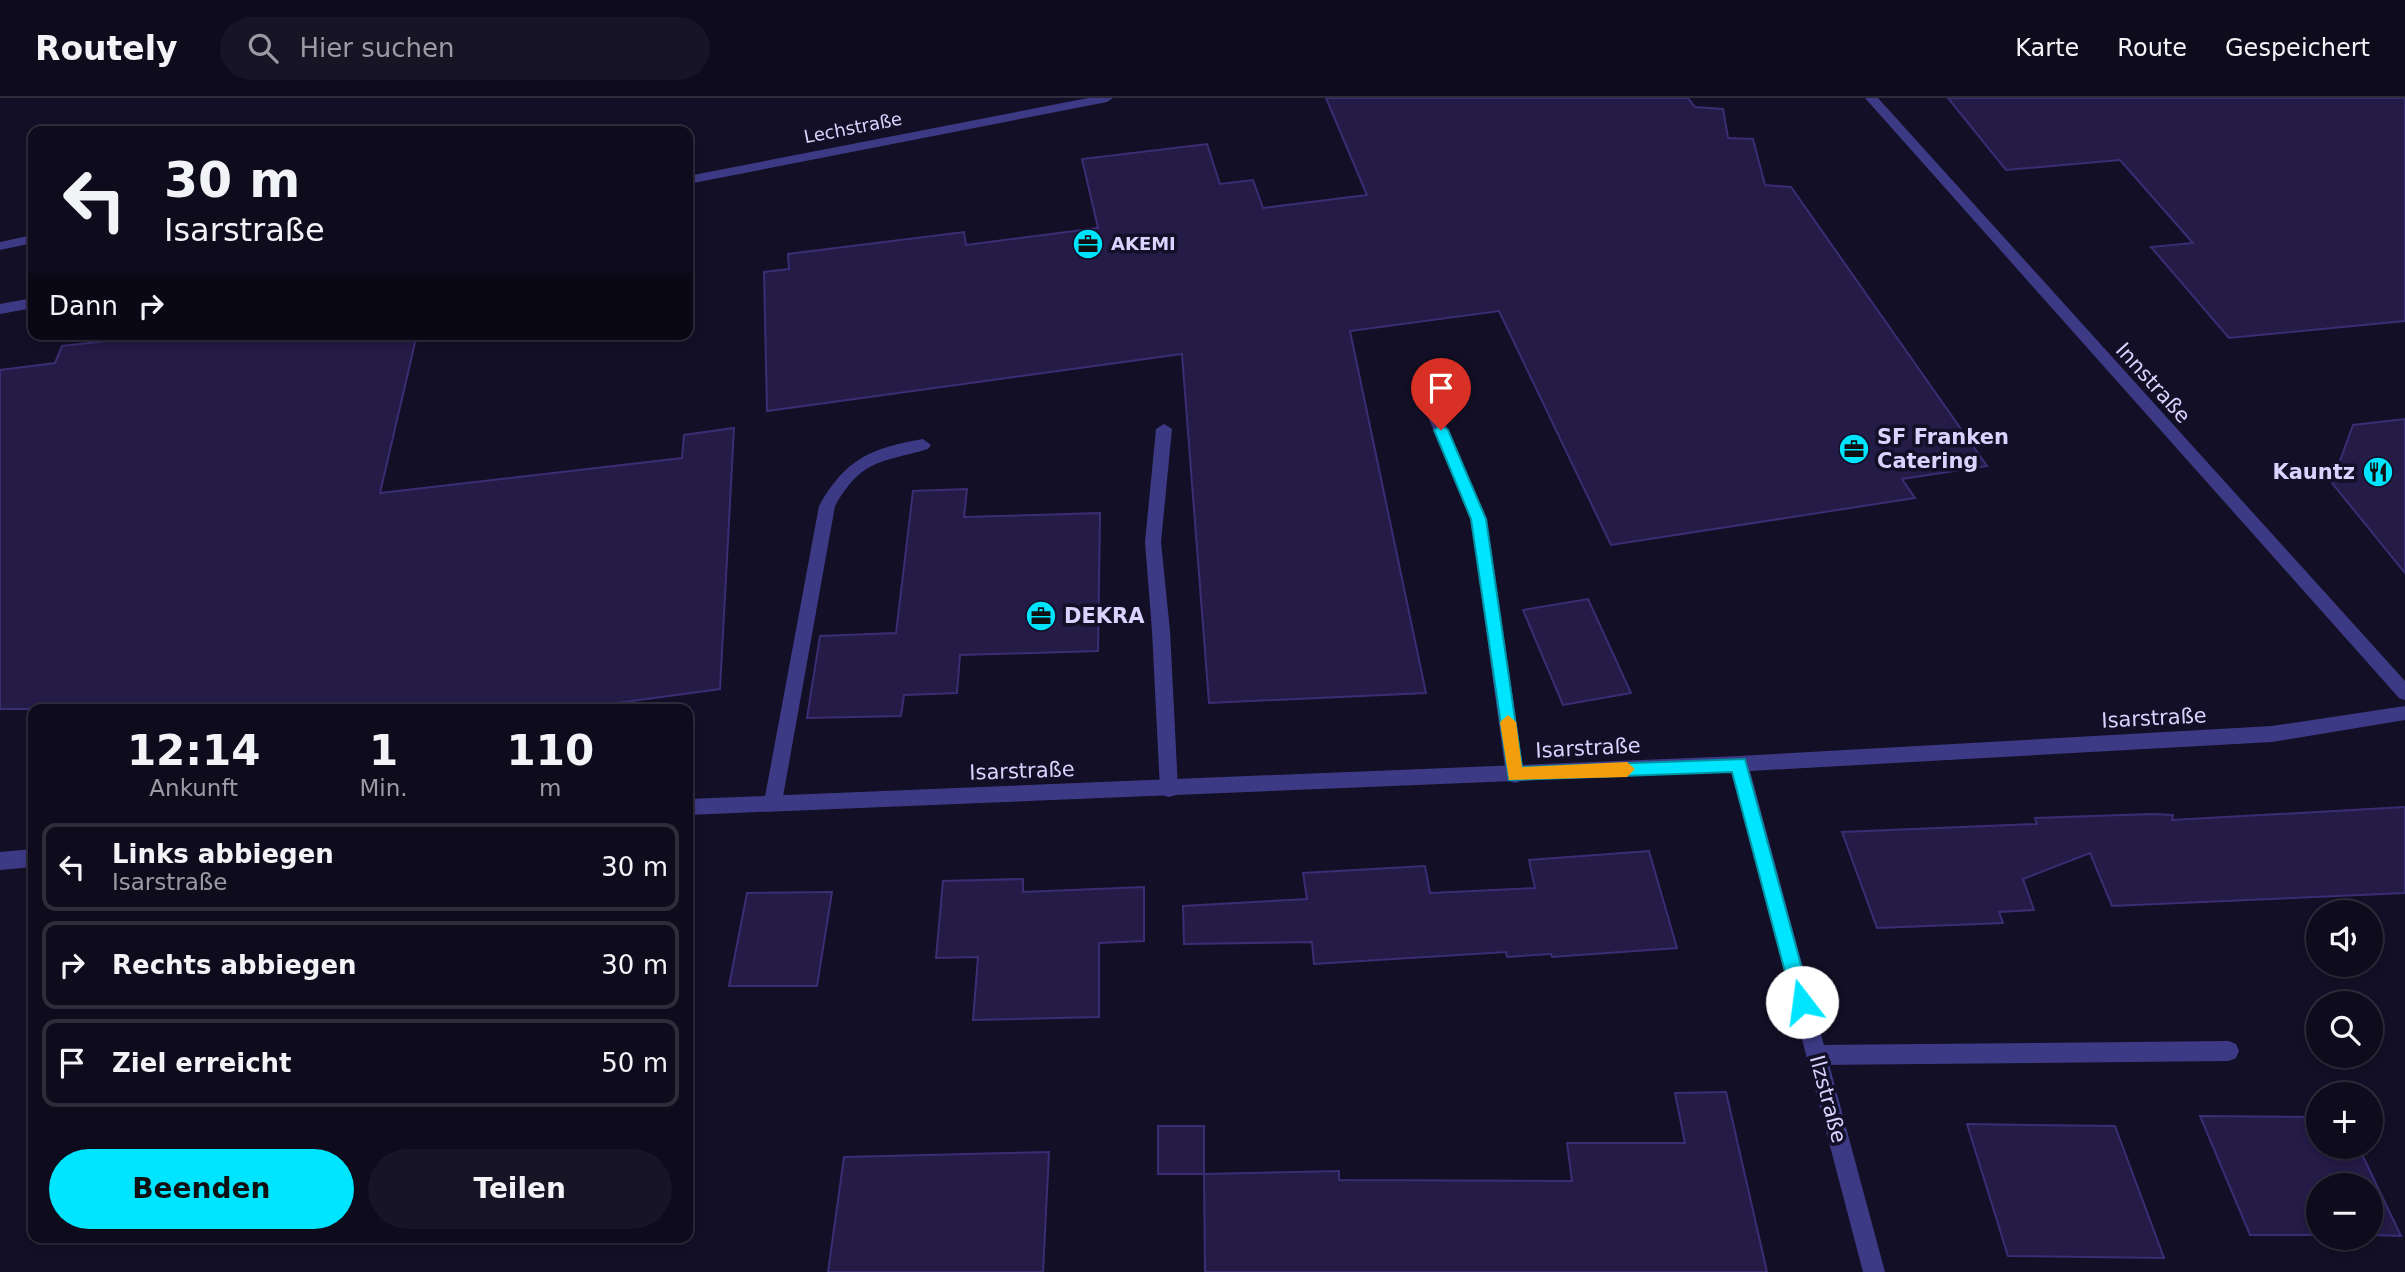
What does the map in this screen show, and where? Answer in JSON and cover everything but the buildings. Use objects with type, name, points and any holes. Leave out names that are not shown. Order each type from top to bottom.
[{"type":"street","name":"Lechstraße","points":[[693,179],[1107,98]]},
{"type":"street","name":"Innstraße","points":[[1871,98],[1998,243],[2405,693]]},
{"type":"street","points":[[0,246],[28,240]]},
{"type":"street","points":[[0,309],[28,304]]},
{"type":"street","points":[[1422,386],[1479,519],[1515,775]]},
{"type":"street","points":[[1164,429],[1153,542],[1161,631],[1169,789]]},
{"type":"street","points":[[773,802],[827,506],[842,479],[864,460],[890,450],[923,445]]},
{"type":"street","name":"Isarstraße","points":[[693,807],[1739,764],[2272,734],[2405,713]]},
{"type":"street","name":"Ilzstraße","points":[[1739,764],[1874,1272]]},
{"type":"street","points":[[0,861],[28,858]]},
{"type":"street","points":[[1816,1055],[2229,1051]]},
{"type":"slow traffic","points":[[1508,722],[1515,775],[1627,769]]},
{"type":"place","name":"AKEMI","points":[[1088,244]]},
{"type":"place","name":"SF Franken Catering","points":[[1854,449]]},
{"type":"place","name":"Kauntz","points":[[2378,472]]},
{"type":"place","name":"DEKRA","points":[[1041,616]]},
{"type":"route","points":[[1441,430],[1479,519],[1515,775],[1739,764],[1802,1002]]}]
